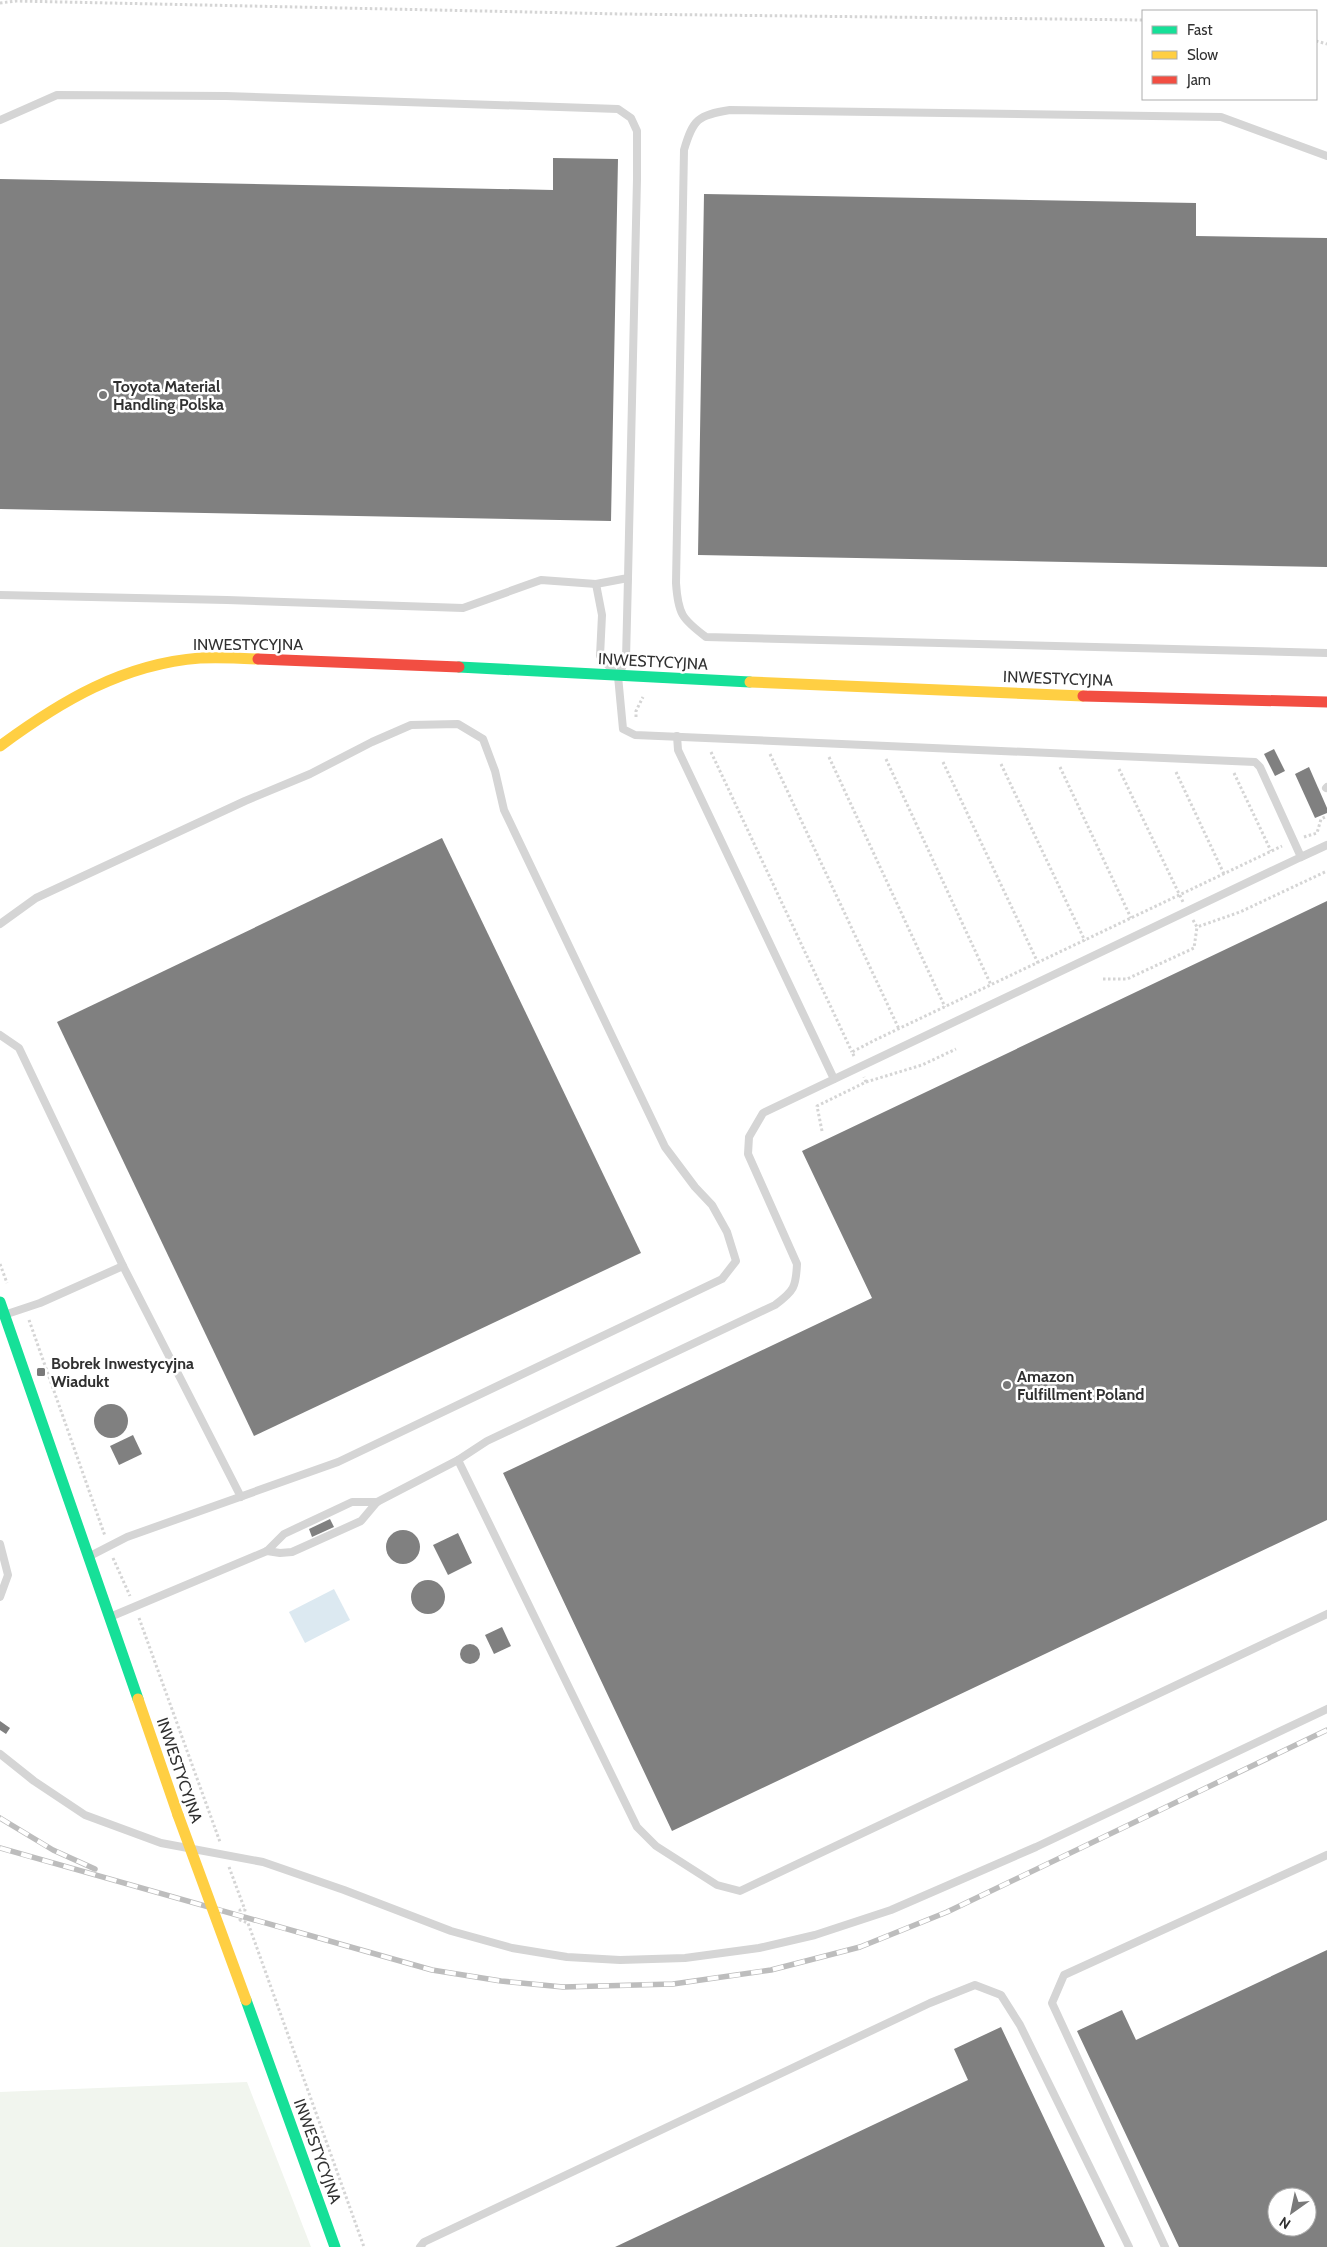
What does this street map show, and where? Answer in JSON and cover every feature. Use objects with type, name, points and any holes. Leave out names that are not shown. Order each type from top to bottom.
[{"type":"street","name":"INWESTYCYJNA","points":[[0,746],[45,714],[89,688],[140,669],[200,658],[302,660],[1043,695],[1327,702]]},
{"type":"street","name":"INWESTYCYJNA","points":[[0,1302],[178,1814],[335,2247]]},
{"type":"lane","points":[[0,120],[57,96],[226,96],[618,109],[631,118],[637,131],[626,659],[618,676],[623,729],[635,735],[1255,762],[1260,767],[1301,857]]},
{"type":"lane","points":[[1327,156],[1221,117],[730,110],[707,114],[691,128],[684,150],[676,584],[678,604],[687,623],[706,637],[1327,653]]},
{"type":"lane","points":[[0,595],[463,608],[541,580],[596,584],[628,578]]},
{"type":"lane","points":[[596,584],[602,615],[600,656],[618,676]]},
{"type":"lane","points":[[0,924],[36,898],[245,801],[310,774],[380,738],[411,725],[458,724],[483,739],[495,771],[504,810],[665,1147],[695,1187],[712,1205],[727,1232],[736,1261],[722,1279],[338,1462],[108,1546],[89,1556]]},
{"type":"lane","points":[[677,736],[678,750],[834,1079]]},
{"type":"lane","points":[[268,1551],[292,1552],[361,1521],[377,1502],[458,1460],[487,1441],[775,1305],[791,1294],[796,1281],[798,1264],[748,1154],[749,1137],[763,1113],[1327,845]]},
{"type":"lane","points":[[0,1035],[19,1048],[124,1266],[241,1497]]},
{"type":"lane","points":[[5,1315],[26,1308],[124,1266]]},
{"type":"lane","points":[[458,1460],[637,1827],[656,1846],[717,1885],[740,1891],[1327,1614]]},
{"type":"lane","points":[[109,1617],[135,1608],[268,1551],[284,1534],[352,1502],[377,1502]]},
{"type":"lane","points":[[0,1544],[8,1575],[0,1597]]},
{"type":"lane","points":[[0,1754],[34,1781],[85,1815],[161,1843],[262,1862],[344,1890],[451,1931],[512,1948],[567,1957],[611,1960],[685,1958],[759,1948],[815,1935],[890,1910],[1036,1847],[1327,1710]]},
{"type":"lane","points":[[1165,2247],[1052,2004],[1064,1975],[1327,1855]]},
{"type":"lane","points":[[420,2247],[424,2242],[930,2003],[974,1985],[1001,1995],[1020,2025],[1129,2247]]},
{"type":"path","points":[[0,3],[612,14],[1142,20]]},
{"type":"path","points":[[621,700],[643,697],[652,698]]},
{"type":"path","points":[[636,711],[643,697]]},
{"type":"path","points":[[711,752],[852,1052]]},
{"type":"path","points":[[770,754],[899,1029]]},
{"type":"path","points":[[828,757],[946,1007]]},
{"type":"path","points":[[886,759],[991,985]]},
{"type":"path","points":[[944,762],[1038,963]]},
{"type":"path","points":[[1002,764],[1084,940]]},
{"type":"path","points":[[1060,766],[1131,918]]},
{"type":"path","points":[[1103,979],[1127,979],[1194,948],[1197,927],[1119,769]]},
{"type":"path","points":[[1176,772],[1224,874]]},
{"type":"path","points":[[1234,773],[1271,852]]},
{"type":"path","points":[[1197,927],[1240,912],[1327,871]]},
{"type":"path","points":[[866,1082],[922,1065],[956,1049]]},
{"type":"path","points":[[0,1264],[6,1283],[26,1308],[108,1546],[135,1608],[245,1910],[240,1910],[240,1920],[248,1923],[364,2247]]},
{"type":"shaded area","points":[[334,1589],[350,1620],[305,1643],[289,1612]]},
{"type":"shaded area","points":[[247,2082],[311,2247],[0,2247],[0,2092]]},
{"type":"building","points":[[553,158],[618,159],[611,521],[0,509],[0,179],[553,190]]},
{"type":"building","points":[[704,194],[1196,203],[1196,236],[1327,238],[1327,567],[698,555]]},
{"type":"building","points":[[1274,749],[1285,771],[1275,776],[1264,754]]},
{"type":"building","points":[[1309,767],[1327,808],[1327,813],[1315,818],[1295,774]]},
{"type":"building","points":[[442,838],[641,1253],[254,1436],[57,1022]]},
{"type":"building","name":"Amazon Fulfillment Poland","points":[[1327,901],[1327,1520],[672,1831],[503,1473],[872,1298],[802,1151]]},
{"type":"building","points":[[111,1404],[123,1409],[128,1421],[123,1433],[111,1438],[99,1433],[94,1421],[99,1409]]},
{"type":"building","points":[[133,1435],[142,1454],[119,1465],[110,1446]]},
{"type":"building","points":[[330,1519],[334,1527],[312,1537],[309,1529]]},
{"type":"building","points":[[403,1530],[415,1535],[420,1547],[415,1559],[403,1564],[391,1559],[386,1547],[391,1535]]},
{"type":"building","points":[[458,1533],[472,1563],[448,1575],[433,1545]]},
{"type":"building","points":[[428,1580],[440,1585],[445,1597],[440,1609],[428,1614],[416,1609],[411,1597],[416,1585]]},
{"type":"building","points":[[502,1627],[511,1646],[494,1654],[485,1635]]},
{"type":"building","points":[[470,1644],[477,1647],[480,1654],[477,1661],[470,1664],[463,1661],[460,1654],[463,1647]]},
{"type":"building","points":[[0,1721],[10,1728],[6,1734],[0,1730]]},
{"type":"building","points":[[1327,1950],[1327,2247],[1179,2247],[1077,2031],[1122,2010],[1136,2040]]},
{"type":"building","points":[[1001,2027],[1105,2247],[615,2247],[968,2080],[954,2049]]},
{"type":"railway","points":[[0,1848],[432,1970],[501,1981],[563,1987],[673,1984],[771,1970],[860,1947],[947,1912],[1327,1730]]},
{"type":"railway","points":[[0,1818],[53,1850],[95,1869]]},
{"type":"traffic: fast","points":[[459,667],[750,682]]},
{"type":"traffic: fast","points":[[0,1302],[138,1699]]},
{"type":"traffic: fast","points":[[246,2000],[335,2247]]},
{"type":"traffic: slow","points":[[0,746],[46,714],[94,687],[145,668],[200,658],[258,659]]},
{"type":"traffic: slow","points":[[750,682],[1083,696]]},
{"type":"traffic: slow","points":[[138,1699],[178,1815]]},
{"type":"traffic: slow","points":[[178,1815],[246,2000]]},
{"type":"traffic: jam","points":[[258,659],[459,667]]},
{"type":"traffic: jam","points":[[1083,696],[1327,702]]},
{"type":"place","name":"Toyota Material Handling Polska","points":[[103,395]]},
{"type":"place","name":"Bobrek Inwestycyjna Wiadukt","points":[[41,1372]]},
{"type":"place","name":"Amazon Fulfillment Poland","points":[[1007,1385]]}]
